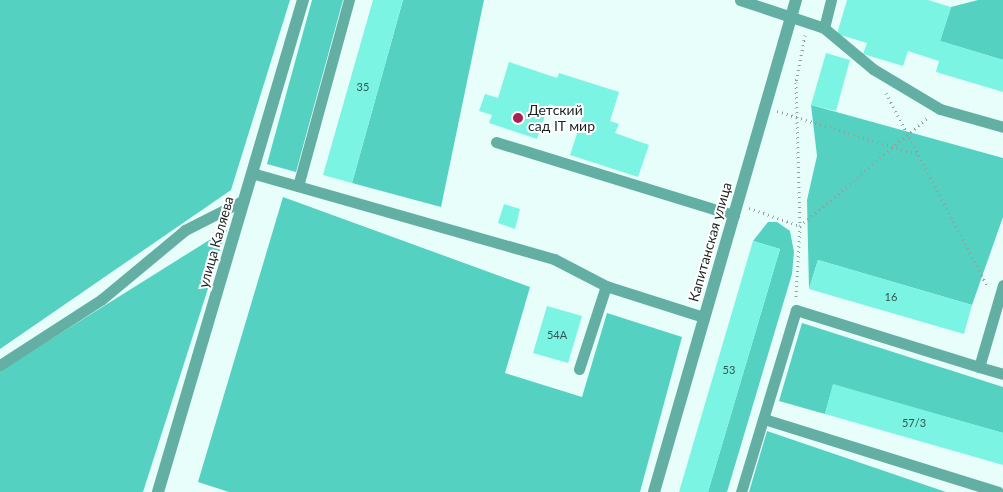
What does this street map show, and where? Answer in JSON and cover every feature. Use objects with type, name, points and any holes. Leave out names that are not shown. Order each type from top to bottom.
[{"type":"street","name":"улица Каляева","points":[[158,492],[303,0]]},
{"type":"street","name":"Капитанская улица","points":[[654,492],[796,0]]},
{"type":"lane","points":[[298,186],[349,0]]},
{"type":"lane","points":[[740,0],[824,28],[873,69],[940,109],[1003,126]]},
{"type":"lane","points":[[824,28],[831,0]]},
{"type":"lane","points":[[496,142],[735,209]]},
{"type":"lane","points":[[252,173],[554,259],[606,286],[704,317]]},
{"type":"lane","points":[[0,365],[102,298],[185,230],[244,200]]},
{"type":"lane","points":[[979,366],[1003,285]]},
{"type":"lane","points":[[579,370],[606,286]]},
{"type":"lane","points":[[741,492],[796,310],[1003,374]]},
{"type":"lane","points":[[764,418],[998,492]]},
{"type":"path","points":[[796,310],[800,226],[796,82],[807,22]]},
{"type":"path","points":[[873,69],[997,305]]},
{"type":"path","points":[[765,107],[918,154]]},
{"type":"path","points":[[800,226],[907,134],[940,109]]},
{"type":"path","points":[[735,209],[800,226]]},
{"type":"green space","points":[[0,0],[290,0],[231,190],[0,349]]},
{"type":"green space","points":[[312,0],[343,0],[296,172],[267,164]]},
{"type":"green space","points":[[403,0],[484,0],[441,207],[352,183]]},
{"type":"green space","points":[[978,0],[1003,0],[1003,60],[940,41],[951,7]]},
{"type":"green space","points":[[811,105],[1003,158],[1003,217],[972,305],[818,260],[809,289],[807,200],[817,156]]},
{"type":"green space","points":[[283,197],[530,287],[505,373],[582,397],[607,313],[682,337],[640,492],[229,492],[198,482]]},
{"type":"green space","points":[[768,222],[777,222],[790,231],[794,252],[792,274],[727,492],[708,492],[780,249],[753,241]]},
{"type":"green space","points":[[227,229],[143,492],[0,492],[0,371]]},
{"type":"green space","points":[[802,323],[1003,387],[1003,433],[833,385],[825,414],[779,401]]},
{"type":"green space","points":[[767,431],[946,492],[749,492]]},
{"type":"building","points":[[373,0],[403,0],[352,183],[323,175]]},
{"type":"building","points":[[847,0],[928,0],[951,7],[940,41],[1003,60],[1003,92],[936,72],[939,61],[908,51],[903,66],[863,54],[867,43],[837,34]]},
{"type":"building","points":[[826,53],[850,60],[836,111],[811,105]]},
{"type":"building","name":"Детский сад IT мир","points":[[509,62],[557,78],[559,73],[619,92],[610,121],[619,124],[615,133],[649,145],[638,177],[570,155],[583,115],[549,104],[537,139],[489,123],[492,115],[479,111],[485,94],[498,98]]},
{"type":"building","points":[[504,204],[520,209],[515,229],[498,223]]},
{"type":"building","points":[[753,241],[780,249],[708,492],[679,492]]},
{"type":"building","points":[[818,260],[972,305],[964,334],[809,289]]},
{"type":"building","points":[[547,306],[582,316],[568,363],[533,353]]},
{"type":"building","points":[[833,384],[1003,433],[1003,465],[825,414]]},
{"type":"place","name":"Детский сад IT мир","points":[[518,118]]}]
